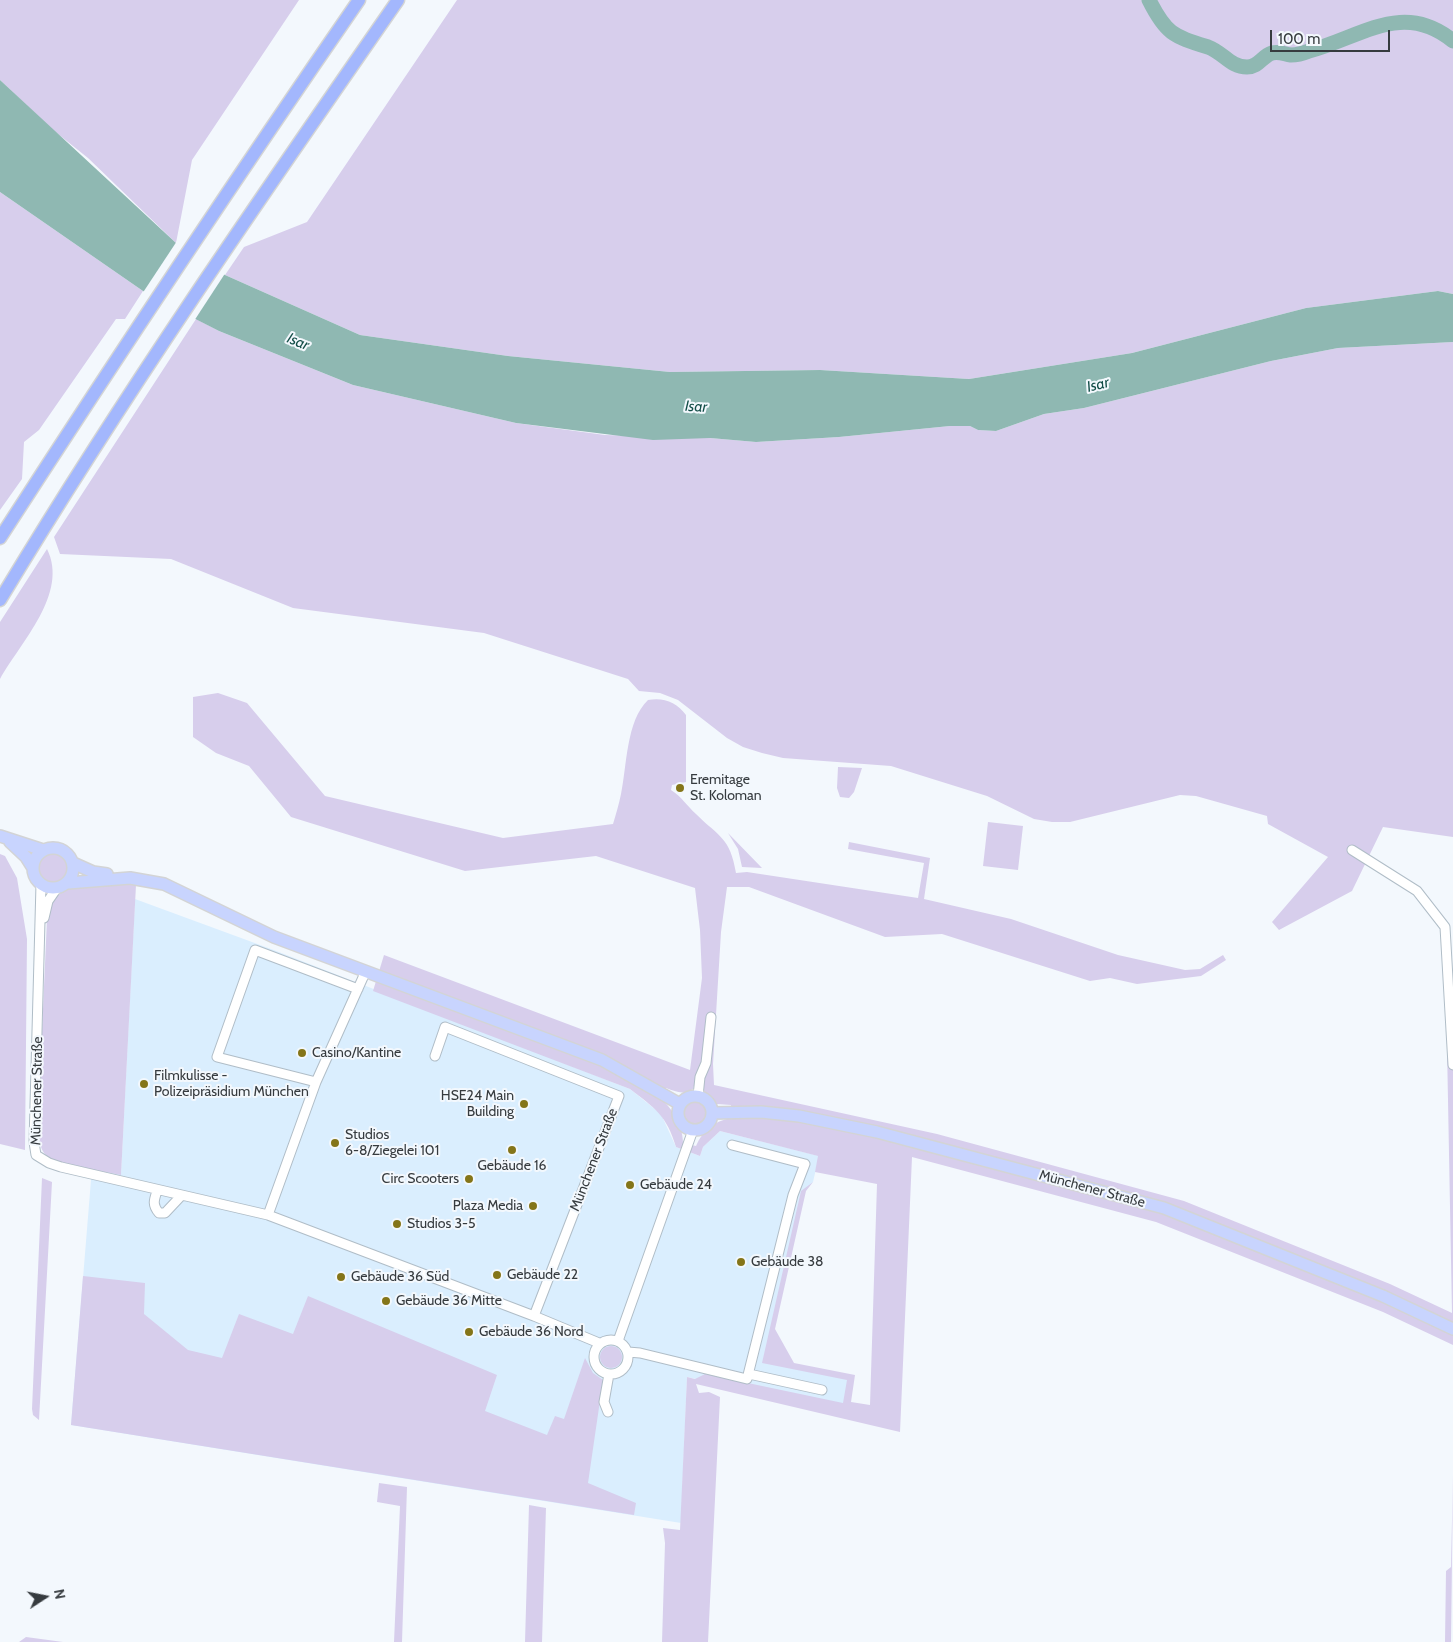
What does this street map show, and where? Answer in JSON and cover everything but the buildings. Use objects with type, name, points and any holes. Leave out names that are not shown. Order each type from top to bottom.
[{"type":"highway","points":[[0,538],[112,364],[233,182],[359,0]]},
{"type":"highway","points":[[0,600],[139,378],[259,199],[398,0]]},
{"type":"main road","points":[[3,837],[43,850]]},
{"type":"main road","points":[[3,837],[26,857],[41,884],[57,888],[68,883],[123,878]]},
{"type":"main road","points":[[33,868],[37,855],[43,850],[55,847],[61,849],[71,857],[73,862],[73,873],[68,883]]},
{"type":"main road","points":[[73,862],[93,872],[164,884],[274,937],[365,973],[602,1060],[680,1104]]},
{"type":"main road","points":[[698,1096],[708,1101],[713,1113],[706,1126],[693,1130],[680,1121],[678,1112],[680,1104],[685,1098],[698,1096]]},
{"type":"main road","name":"Münchener Straße","points":[[713,1113],[761,1112],[799,1116],[877,1132],[1164,1208],[1384,1296],[1453,1329]]},
{"type":"street","points":[[1352,850],[1417,891],[1445,927],[1453,1065]]},
{"type":"street","name":"Münchener Straße","points":[[41,884],[34,1142],[36,1155],[49,1163],[61,1167],[157,1191],[268,1215],[534,1316],[599,1343],[611,1339],[618,1341]]},
{"type":"street","name":"Münchener Straße","points":[[41,931],[48,901],[57,888]]},
{"type":"street","points":[[316,1082],[217,1057],[254,950],[358,989]]},
{"type":"street","points":[[268,1215],[316,1082],[365,973]]},
{"type":"street","points":[[698,1096],[700,1077],[706,1063],[711,1017]]},
{"type":"street","name":"Münchener Straße","points":[[435,1056],[445,1027],[619,1096],[534,1316]]},
{"type":"street","points":[[599,1343],[594,1351],[593,1359],[600,1370],[610,1374],[619,1373],[625,1368],[628,1352],[618,1341],[693,1130]]},
{"type":"street","points":[[628,1352],[640,1353],[747,1379],[793,1195],[805,1164],[732,1145]]},
{"type":"street","points":[[157,1191],[153,1200],[154,1208],[159,1212],[165,1213],[181,1196]]},
{"type":"street","points":[[608,1412],[604,1402],[610,1374]]},
{"type":"street","points":[[749,1374],[822,1390]]},
{"type":"shaded area","points":[[0,0],[299,0],[192,160],[176,243],[88,158],[53,130],[0,80]]},
{"type":"shaded area","points":[[457,0],[1453,0],[1453,294],[1438,291],[1306,308],[1132,353],[969,379],[820,370],[670,372],[508,356],[360,335],[225,275],[244,247],[307,222]]},
{"type":"shaded area","points":[[0,192],[143,291],[125,319],[116,319],[39,430],[24,442],[22,479],[0,510]]},
{"type":"shaded area","points":[[196,319],[219,331],[353,385],[516,423],[605,435],[710,438],[756,442],[839,437],[950,426],[970,426],[978,430],[996,431],[1044,414],[1084,408],[1271,361],[1338,348],[1453,342],[1453,837],[1383,827],[1352,891],[1279,930],[1272,922],[1328,857],[1268,824],[1267,816],[1196,796],[1180,795],[1070,822],[1034,819],[987,796],[891,766],[783,758],[743,747],[727,738],[678,700],[660,693],[639,691],[628,679],[484,633],[293,608],[171,559],[60,554],[54,537]]},
{"type":"shaded area","points":[[47,549],[52,566],[52,583],[47,600],[40,617],[0,679],[0,622]]},
{"type":"shaded area","points":[[218,693],[247,703],[325,796],[503,838],[613,824],[623,783],[628,744],[635,720],[648,700],[664,700],[674,704],[686,715],[686,782],[672,785],[671,790],[727,845],[734,861],[736,873],[747,872],[918,898],[924,863],[848,849],[849,842],[930,858],[924,899],[1011,919],[1118,955],[1185,970],[1200,969],[1223,955],[1226,960],[1201,976],[1137,984],[1110,978],[1090,981],[942,934],[885,937],[749,887],[727,887],[721,932],[713,1064],[714,1085],[937,1134],[1184,1201],[1390,1284],[1452,1313],[1446,994],[1442,943],[1450,942],[1453,978],[1453,1345],[1383,1312],[1156,1222],[912,1157],[900,1432],[696,1384],[699,1393],[709,1392],[720,1397],[708,1642],[662,1642],[665,1543],[663,1528],[680,1530],[687,1377],[695,1379],[705,1374],[843,1403],[847,1380],[762,1363],[801,1191],[813,1182],[806,1191],[775,1329],[794,1363],[855,1375],[851,1402],[870,1405],[877,1184],[815,1172],[818,1156],[720,1131],[703,1147],[700,1156],[676,1147],[669,1128],[659,1113],[630,1089],[373,991],[384,955],[690,1070],[702,978],[700,930],[695,888],[596,856],[465,871],[291,817],[249,766],[216,753],[193,737],[193,697]],"holes":[[[696,1079],[703,1092],[711,1096],[717,1104],[731,1105],[731,1118],[719,1121],[710,1127],[702,1135],[696,1146],[683,1143],[683,1137],[676,1118],[661,1099],[666,1088],[677,1092],[693,1089]]]},
{"type":"shaded area","points":[[838,767],[862,768],[854,792],[849,798],[840,797],[837,788]]},
{"type":"shaded area","points":[[988,822],[1023,826],[1018,870],[983,866]]},
{"type":"shaded area","points":[[728,833],[762,868],[742,867],[738,849]]},
{"type":"shaded area","points":[[54,853],[65,857],[69,868],[65,879],[54,883],[43,879],[39,868],[43,857]]},
{"type":"shaded area","points":[[0,854],[5,856],[17,878],[27,939],[25,1150],[0,1144]]},
{"type":"shaded area","points":[[74,885],[136,885],[121,1175],[67,1165],[49,1158],[44,1153],[40,1142],[38,1122],[47,919],[55,898]]},
{"type":"shaded area","points":[[135,899],[271,949],[630,1089],[661,1114],[676,1147],[700,1156],[703,1147],[720,1131],[819,1156],[813,1182],[801,1193],[766,1361],[850,1378],[844,1412],[687,1377],[681,1523],[71,1425],[92,1168],[121,1174]]},
{"type":"shaded area","points":[[695,1100],[704,1104],[708,1113],[704,1122],[695,1126],[686,1122],[682,1113],[686,1104]]},
{"type":"shaded area","points":[[42,1178],[52,1182],[39,1420],[33,1415],[32,1409]]},
{"type":"shaded area","points":[[83,1276],[145,1283],[144,1314],[188,1350],[222,1358],[239,1314],[293,1334],[308,1296],[497,1375],[485,1411],[547,1435],[555,1416],[564,1419],[585,1358],[593,1373],[603,1380],[588,1483],[636,1503],[634,1515],[71,1425]]},
{"type":"shaded area","points":[[611,1346],[621,1353],[622,1357],[615,1367],[611,1368],[601,1361],[600,1357],[607,1347]]},
{"type":"shaded area","points":[[1453,1474],[1451,1642],[1445,1642],[1446,1571],[1451,1567]]},
{"type":"shaded area","points":[[379,1483],[407,1487],[402,1642],[394,1642],[400,1506],[377,1502]]},
{"type":"shaded area","points":[[529,1505],[546,1508],[542,1642],[525,1642]]},
{"type":"shaded area","points":[[26,1637],[63,1642],[19,1642]]},
{"type":"water","name":"Isar","points":[[0,80],[176,243],[225,275],[360,335],[508,356],[670,372],[820,370],[969,379],[1132,353],[1306,308],[1438,291],[1453,294],[1453,342],[1338,348],[1271,361],[1084,408],[1044,414],[996,431],[978,430],[970,426],[950,426],[839,437],[756,442],[710,438],[653,440],[516,423],[353,385],[219,331],[143,291],[0,192]]},
{"type":"pier","points":[[177,241],[226,272],[194,321],[142,294]]},
{"type":"waterway","points":[[1149,0],[1160,20],[1172,32],[1186,40],[1214,50],[1236,65],[1247,67],[1255,65],[1272,53],[1300,54],[1382,25],[1399,22],[1417,23],[1435,29],[1453,41]]},
{"type":"place","name":"Eremitage St. Koloman","points":[[680,788]]},
{"type":"place","name":"Casino/Kantine","points":[[302,1053]]},
{"type":"place","name":"Filmkulisse - Polizeipräsidium München","points":[[144,1084]]},
{"type":"place","name":"HSE24 Main Building","points":[[524,1104]]},
{"type":"place","name":"Studios 6-8/Ziegelei 101","points":[[335,1143]]},
{"type":"place","name":"Gebäude 16","points":[[512,1150]]},
{"type":"place","name":"Circ Scooters","points":[[469,1179]]},
{"type":"place","name":"Gebäude 24","points":[[630,1185]]},
{"type":"place","name":"Plaza Media","points":[[533,1206]]},
{"type":"place","name":"Studios 3-5","points":[[397,1224]]},
{"type":"place","name":"Gebäude 38","points":[[741,1262]]},
{"type":"place","name":"Gebäude 22","points":[[497,1275]]},
{"type":"place","name":"Gebäude 36 Süd","points":[[341,1277]]},
{"type":"place","name":"Gebäude 36 Mitte","points":[[386,1301]]},
{"type":"place","name":"Gebäude 36 Nord","points":[[469,1332]]}]
